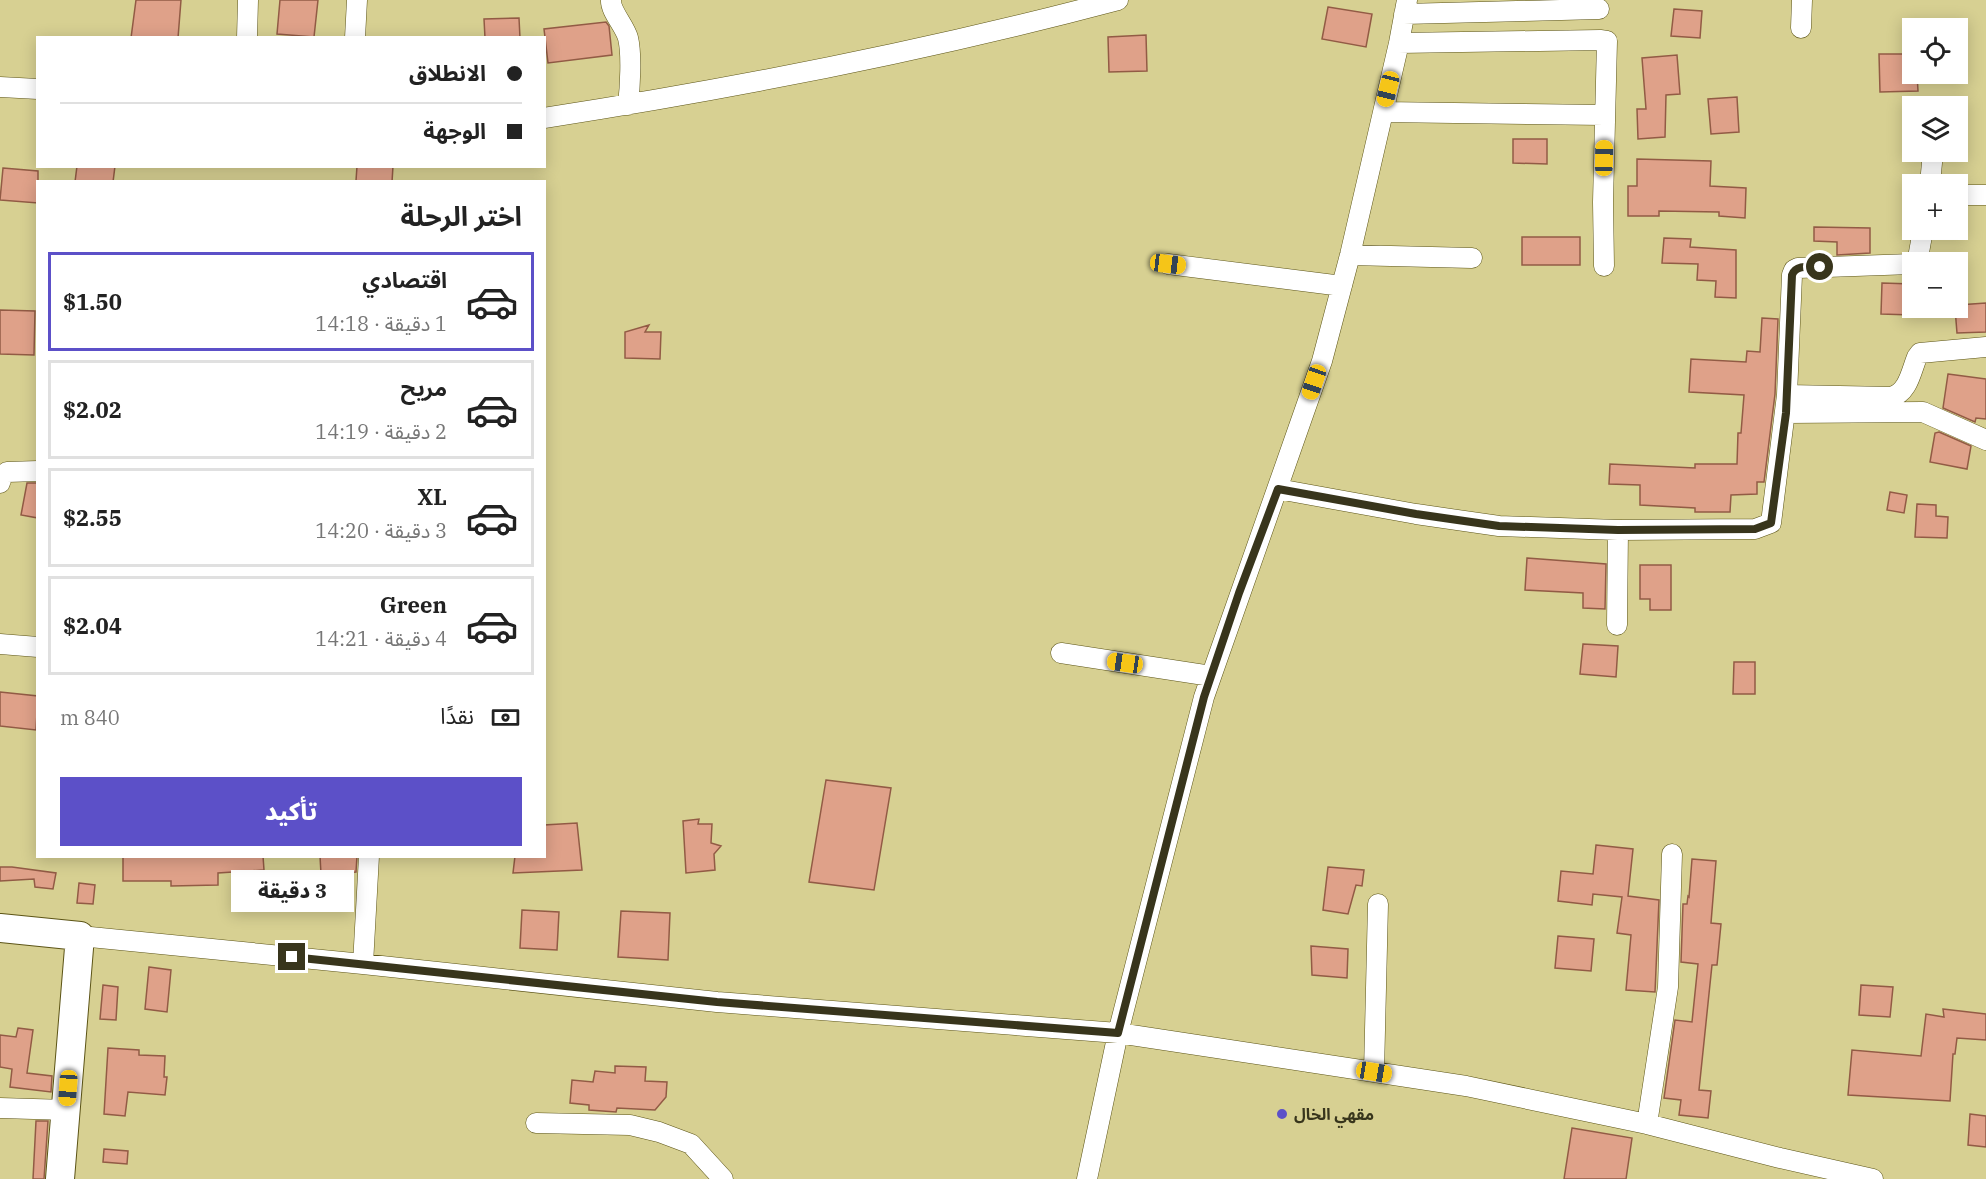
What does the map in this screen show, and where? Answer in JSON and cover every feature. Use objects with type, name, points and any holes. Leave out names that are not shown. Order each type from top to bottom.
[{"type":"street","points":[[247,36],[248,0]]},
{"type":"street","points":[[355,36],[357,0]]},
{"type":"street","points":[[611,0],[610,5],[621,22],[628,40],[630,87],[628,105]]},
{"type":"street","points":[[546,118],[769,80],[998,30],[1118,0]]},
{"type":"street","points":[[1801,28],[1802,0]]},
{"type":"street","points":[[1087,1179],[1118,1033],[1177,799],[1211,676],[1322,361],[1350,255],[1406,7],[1599,9]]},
{"type":"street","points":[[1399,43],[1604,40],[1608,43],[1604,266]]},
{"type":"street","points":[[0,87],[36,90]]},
{"type":"street","points":[[1383,112],[1605,115]]},
{"type":"street","points":[[1968,195],[1986,195]]},
{"type":"street","points":[[1350,255],[1472,258]]},
{"type":"street","points":[[1168,264],[1342,286]]},
{"type":"street","points":[[1278,489],[1416,514],[1499,526],[1618,530],[1755,529],[1771,523],[1787,404],[1794,270],[1902,264]]},
{"type":"street","points":[[1787,404],[1897,396],[1906,388],[1920,353],[1986,347]]},
{"type":"street","points":[[1787,404],[1923,412],[1986,440]]},
{"type":"street","points":[[0,483],[1,478],[7,472],[36,471]]},
{"type":"street","points":[[1617,625],[1618,530]]},
{"type":"street","points":[[0,644],[36,647]]},
{"type":"street","points":[[1061,654],[1211,676]]},
{"type":"street","points":[[1647,1124],[1668,987],[1672,854]]},
{"type":"street","points":[[363,964],[369,858]]},
{"type":"street","points":[[1374,1072],[1378,904]]},
{"type":"street","points":[[0,928],[717,1002],[1118,1033],[1466,1086],[1647,1124],[1873,1179]]},
{"type":"street","points":[[60,1179],[80,936]]},
{"type":"street","points":[[0,1108],[67,1110]]},
{"type":"street","points":[[536,1123],[630,1125],[659,1132],[691,1144],[723,1179]]},
{"type":"building","points":[[136,0],[181,0],[178,36],[131,36]]},
{"type":"building","points":[[280,0],[318,0],[314,36],[277,34]]},
{"type":"building","points":[[1328,7],[1372,14],[1366,47],[1322,39]]},
{"type":"building","points":[[1674,9],[1702,11],[1700,38],[1671,36]]},
{"type":"building","points":[[519,18],[520,36],[485,36],[484,19]]},
{"type":"building","points":[[606,22],[609,26],[612,55],[548,63],[544,29]]},
{"type":"building","points":[[1146,35],[1147,71],[1109,72],[1108,37]]},
{"type":"building","points":[[1879,54],[1902,54],[1902,84],[1918,84],[1918,91],[1880,92]]},
{"type":"building","points":[[1677,55],[1680,94],[1666,95],[1665,137],[1638,139],[1637,109],[1646,109],[1642,58]]},
{"type":"building","points":[[1737,97],[1739,132],[1711,134],[1708,99]]},
{"type":"building","points":[[1513,139],[1547,139],[1547,164],[1513,163]]},
{"type":"building","points":[[1637,159],[1711,161],[1710,186],[1746,188],[1745,218],[1719,216],[1719,212],[1659,211],[1659,216],[1628,216],[1628,186],[1637,186]]},
{"type":"building","points":[[3,168],[38,171],[36,203],[0,200]]},
{"type":"building","points":[[77,168],[115,168],[113,180],[75,180]]},
{"type":"building","points":[[357,168],[393,168],[392,180],[356,180]]},
{"type":"building","points":[[1814,227],[1870,228],[1870,253],[1837,255],[1837,242],[1814,241]]},
{"type":"building","points":[[1522,237],[1580,237],[1580,265],[1522,265]]},
{"type":"building","points":[[1664,238],[1691,239],[1690,247],[1736,250],[1736,298],[1715,297],[1716,281],[1697,280],[1698,264],[1662,263]]},
{"type":"building","points":[[1882,283],[1902,284],[1902,315],[1881,314]]},
{"type":"building","points":[[1986,303],[1986,332],[1957,333],[1956,318],[1968,318],[1968,304]]},
{"type":"building","points":[[0,310],[35,311],[34,355],[0,354]]},
{"type":"building","points":[[1762,318],[1778,319],[1775,394],[1764,482],[1757,482],[1757,494],[1731,495],[1730,512],[1695,512],[1695,508],[1640,505],[1640,485],[1609,484],[1610,464],[1695,468],[1695,464],[1737,464],[1738,433],[1741,433],[1744,395],[1689,392],[1691,359],[1746,362],[1747,351],[1760,352]]},
{"type":"building","points":[[649,325],[645,332],[661,332],[660,359],[625,358],[625,332]]},
{"type":"building","points":[[1948,374],[1986,379],[1986,419],[1976,418],[1975,422],[1943,408]]},
{"type":"building","points":[[1939,432],[1971,446],[1967,469],[1930,462],[1935,433]]},
{"type":"building","points":[[27,483],[36,483],[36,518],[21,515]]},
{"type":"building","points":[[1890,492],[1907,495],[1904,513],[1887,510]]},
{"type":"building","points":[[1917,504],[1936,505],[1936,516],[1948,517],[1947,538],[1915,537]]},
{"type":"building","points":[[1527,558],[1606,564],[1605,609],[1583,608],[1583,593],[1525,590]]},
{"type":"building","points":[[1640,565],[1671,565],[1671,610],[1650,610],[1650,599],[1640,599]]},
{"type":"building","points":[[1583,644],[1618,646],[1616,677],[1580,674]]},
{"type":"building","points":[[1734,662],[1755,662],[1755,694],[1733,694]]},
{"type":"building","points":[[0,692],[36,696],[36,730],[0,726]]},
{"type":"building","points":[[826,780],[891,788],[874,890],[809,882]]},
{"type":"building","points":[[699,819],[698,824],[712,824],[711,843],[721,846],[714,854],[715,870],[686,873],[683,821]]},
{"type":"building","points":[[577,823],[582,870],[513,873],[515,858],[546,858],[546,825]]},
{"type":"building","points":[[1596,845],[1633,849],[1628,896],[1659,900],[1655,992],[1626,990],[1631,935],[1617,933],[1622,897],[1593,894],[1592,905],[1558,901],[1561,871],[1593,874]]},
{"type":"building","points":[[123,858],[263,858],[264,870],[218,873],[218,885],[171,886],[171,881],[123,881]]},
{"type":"building","points":[[320,858],[357,858],[356,872],[321,874]]},
{"type":"building","points":[[1692,859],[1716,861],[1711,923],[1721,924],[1717,965],[1712,965],[1699,1090],[1711,1091],[1708,1118],[1679,1115],[1681,1100],[1664,1098],[1675,1020],[1692,1022],[1698,964],[1681,962],[1683,904],[1687,904],[1689,897]]},
{"type":"building","points":[[0,867],[56,873],[53,889],[35,887],[34,879],[0,881]]},
{"type":"building","points":[[1328,867],[1364,870],[1362,886],[1356,885],[1348,914],[1323,910]]},
{"type":"building","points":[[79,883],[95,885],[93,904],[77,903]]},
{"type":"building","points":[[522,910],[559,912],[557,950],[520,948]]},
{"type":"building","points":[[621,911],[670,913],[668,960],[618,957]]},
{"type":"building","points":[[1558,936],[1594,939],[1591,971],[1555,968]]},
{"type":"building","points":[[1311,946],[1348,949],[1347,978],[1312,975]]},
{"type":"building","points":[[149,967],[171,970],[167,1012],[145,1009]]},
{"type":"building","points":[[103,985],[118,987],[116,1020],[100,1019]]},
{"type":"building","points":[[1861,985],[1893,987],[1890,1017],[1859,1015]]},
{"type":"building","points":[[1943,1009],[1986,1014],[1986,1040],[1957,1038],[1955,1054],[1953,1054],[1950,1101],[1848,1095],[1852,1050],[1921,1056],[1926,1014],[1944,1017]]},
{"type":"building","points":[[18,1028],[33,1030],[27,1073],[52,1076],[51,1092],[10,1087],[12,1069],[0,1067],[0,1035],[16,1037]]},
{"type":"building","points":[[108,1048],[139,1050],[139,1055],[165,1056],[164,1077],[167,1077],[165,1095],[128,1092],[125,1116],[104,1114]]},
{"type":"building","points":[[615,1066],[646,1067],[645,1081],[667,1082],[666,1097],[655,1110],[617,1108],[616,1112],[589,1110],[589,1105],[570,1103],[572,1080],[593,1082],[595,1071],[615,1073]]},
{"type":"building","points":[[1970,1114],[1986,1116],[1986,1147],[1968,1145]]},
{"type":"building","points":[[36,1121],[48,1121],[44,1179],[33,1179]]},
{"type":"building","points":[[1572,1128],[1632,1138],[1626,1179],[1564,1179]]},
{"type":"building","points":[[104,1149],[128,1151],[127,1164],[103,1162]]},
{"type":"place","name":"مقهي الخال","points":[[1282,1114]]},
{"type":"route","points":[[292,957],[717,1002],[1118,1033],[1204,697],[1239,593],[1278,489],[1416,514],[1499,526],[1618,530],[1765,527],[1771,523],[1786,413],[1792,275],[1798,268],[1820,267]]}]
